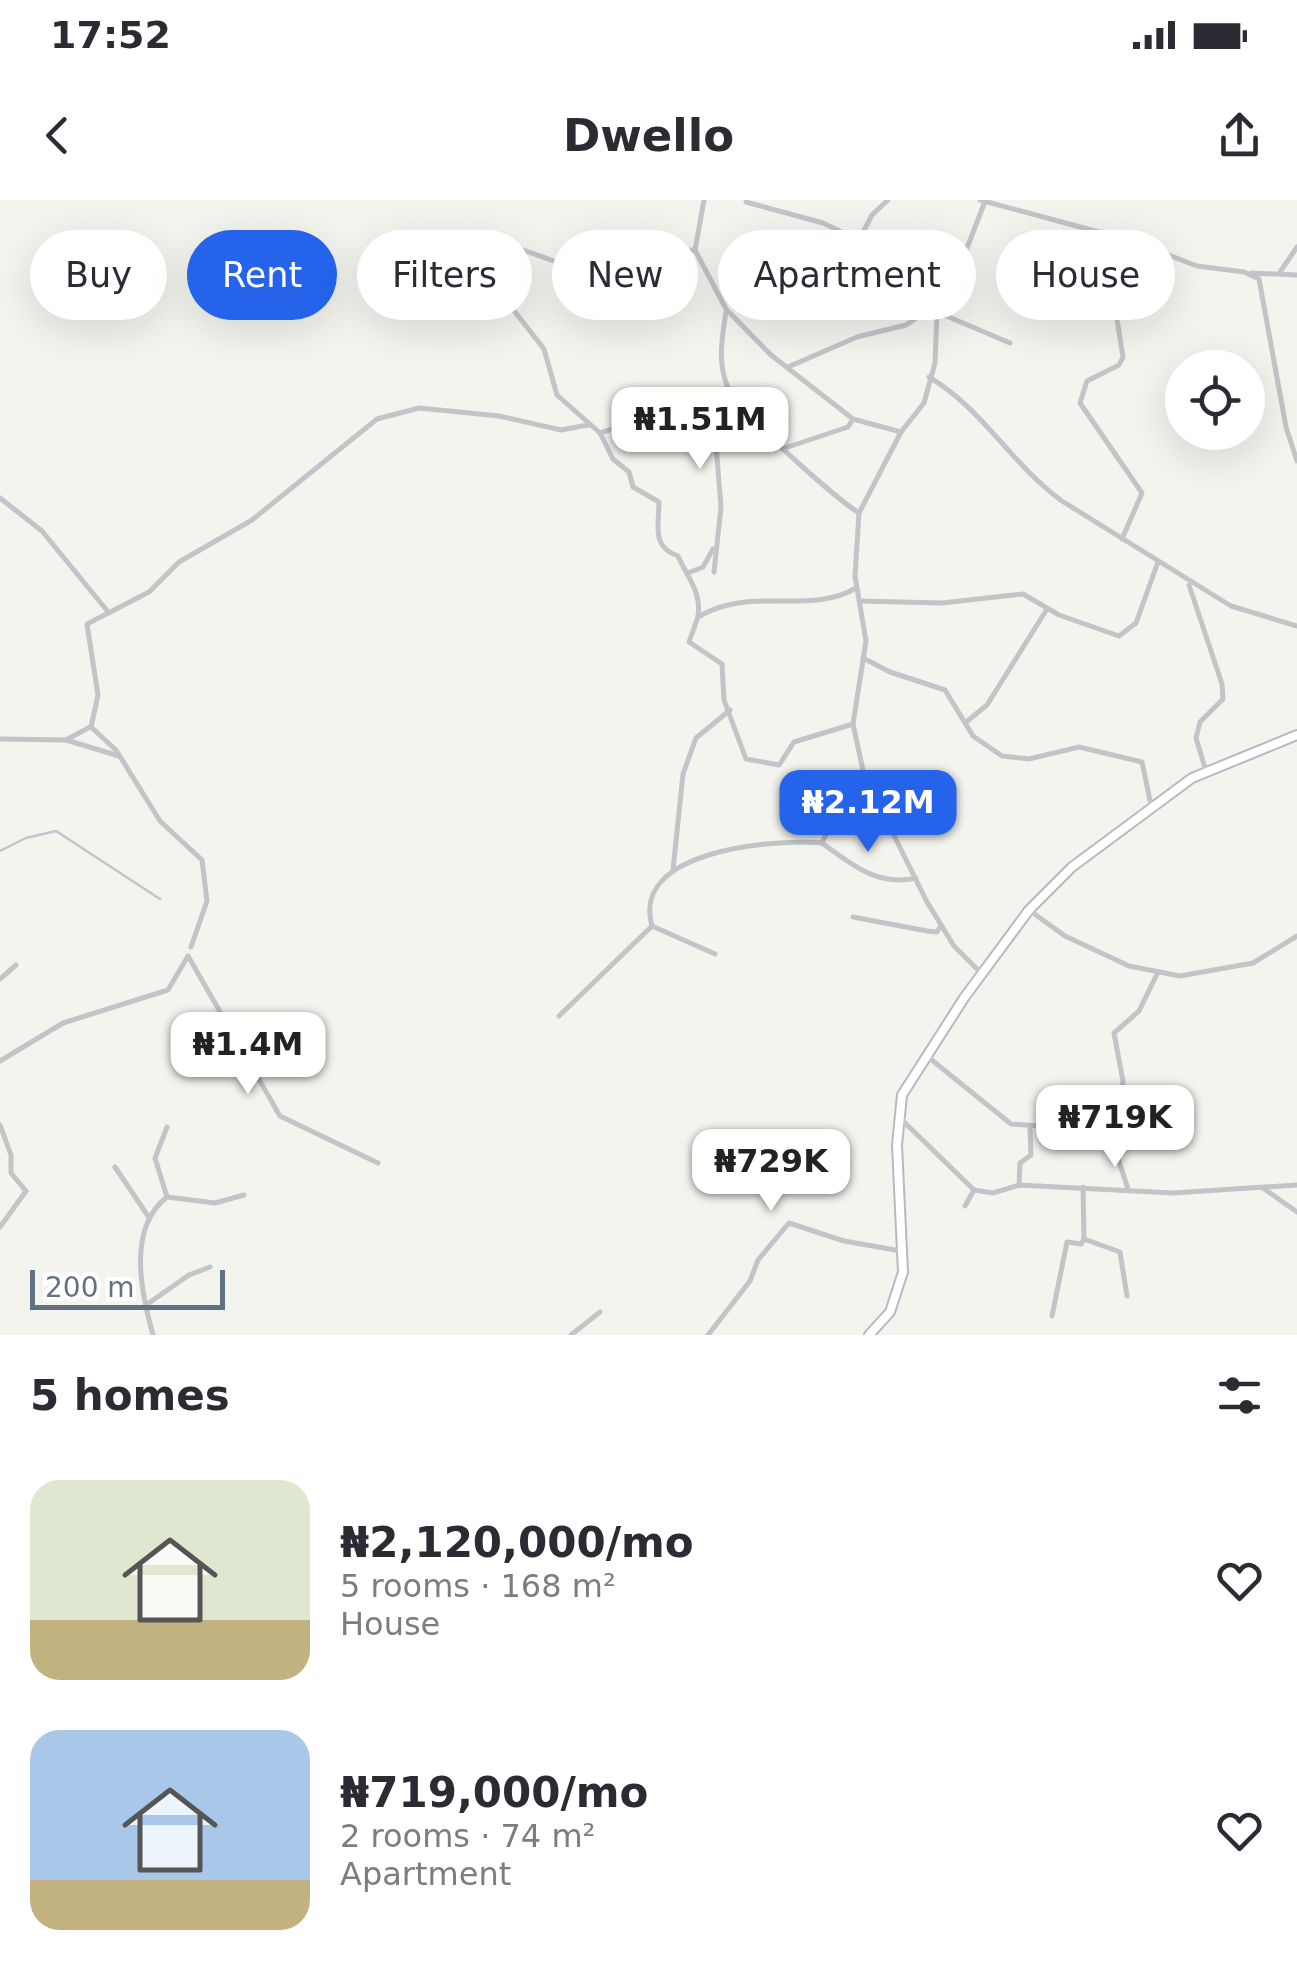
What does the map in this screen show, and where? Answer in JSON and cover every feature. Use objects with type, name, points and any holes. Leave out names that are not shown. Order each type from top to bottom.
[{"type":"main road","points":[[873,1332],[896,1299],[904,1251],[898,1116],[902,1095],[982,974],[1029,910],[1072,867],[1152,805],[1206,772],[1297,735]]},
{"type":"street","points":[[698,233],[704,200]]},
{"type":"street","points":[[865,230],[888,200]]},
{"type":"street","points":[[972,230],[982,202],[993,201],[1096,230]]},
{"type":"street","points":[[746,202],[837,230]]},
{"type":"street","points":[[1280,272],[1297,246]]},
{"type":"street","points":[[552,260],[523,250],[510,255],[504,288],[508,303],[544,348],[557,395],[600,433],[613,460],[629,472],[633,487],[659,502],[659,539],[667,552],[678,556],[700,605],[689,642],[722,664],[724,700],[741,754],[770,766],[779,765],[794,742],[852,724]]},
{"type":"street","points":[[698,256],[718,294]]},
{"type":"street","points":[[1175,258],[1197,266],[1251,274],[1297,275]]},
{"type":"street","points":[[1251,274],[1262,286],[1286,427],[1297,461]]},
{"type":"street","points":[[724,320],[718,351],[727,387],[740,406],[860,513]]},
{"type":"street","points":[[738,320],[853,419],[901,432]]},
{"type":"street","points":[[788,366],[857,337],[915,320]]},
{"type":"street","points":[[854,917],[942,930],[860,767],[852,724],[866,624],[856,588],[860,513],[901,432],[924,402],[930,378],[933,320]]},
{"type":"street","points":[[957,320],[1010,343]]},
{"type":"street","points":[[1118,320],[1124,357],[1119,365],[1088,381],[1080,403],[1142,493],[1122,538]]},
{"type":"street","points":[[930,378],[963,400],[1039,484],[1188,582],[1248,613],[1297,626]]},
{"type":"street","points":[[600,433],[632,423],[686,427],[740,406]]},
{"type":"street","points":[[91,727],[98,694],[86,638],[87,624],[149,592],[179,562],[252,520],[378,418],[419,408],[499,416],[562,430],[588,425]]},
{"type":"street","points":[[714,572],[720,507],[715,434],[720,416]]},
{"type":"street","points":[[785,448],[848,427],[853,419]]},
{"type":"street","points":[[0,498],[42,530],[109,613]]},
{"type":"street","points":[[688,573],[703,567],[715,547]]},
{"type":"street","points":[[858,601],[942,602],[1013,593],[1108,634],[1124,635],[1144,607],[1158,562]]},
{"type":"street","points":[[1188,582],[1222,684],[1222,699],[1200,722],[1196,738],[1206,772]]},
{"type":"street","points":[[698,618],[750,599],[802,602],[844,595],[856,588]]},
{"type":"street","points":[[965,724],[987,705],[1047,608]]},
{"type":"street","points":[[863,658],[890,672],[944,690],[965,724],[985,746],[1014,759],[1078,748],[1136,758],[1144,767],[1152,805]]},
{"type":"street","points":[[652,926],[649,902],[673,870],[682,774],[696,738],[730,710]]},
{"type":"street","points":[[66,740],[91,727]]},
{"type":"street","points":[[91,727],[119,756],[160,821],[202,860],[207,901],[191,947]]},
{"type":"street","points":[[0,739],[66,740],[119,756]]},
{"type":"street","points":[[822,843],[837,810],[867,798],[872,791]]},
{"type":"street","points":[[673,870],[722,852],[791,842],[822,843],[846,863],[878,878],[916,878]]},
{"type":"street","points":[[1029,910],[1065,936],[1157,974],[1180,976],[1252,963],[1297,936]]},
{"type":"street","points":[[939,924],[982,974]]},
{"type":"street","points":[[652,926],[716,954]]},
{"type":"street","points":[[559,1016],[652,926]]},
{"type":"street","points":[[0,1061],[63,1022],[168,990],[188,956],[280,1116],[378,1163]]},
{"type":"street","points":[[0,979],[16,965]]},
{"type":"street","points":[[1128,1189],[1116,1152],[1122,1067],[1114,1033],[1139,1011],[1157,974]]},
{"type":"street","points":[[926,1054],[1011,1124],[1066,1128]]},
{"type":"street","points":[[1120,1105],[1185,1120]]},
{"type":"street","points":[[898,1116],[974,1190],[993,1193],[1019,1185],[1173,1193],[1297,1184]]},
{"type":"street","points":[[0,1124],[11,1155],[11,1173],[26,1191],[0,1227]]},
{"type":"street","points":[[167,1127],[154,1158],[167,1197]]},
{"type":"street","points":[[1019,1185],[1020,1162],[1031,1154],[1030,1127]]},
{"type":"street","points":[[115,1167],[148,1216]]},
{"type":"street","points":[[1052,1316],[1067,1242],[1081,1244],[1084,1240],[1083,1187]]},
{"type":"street","points":[[1263,1188],[1297,1212]]},
{"type":"street","points":[[965,1206],[974,1190]]},
{"type":"street","points":[[167,1197],[215,1203],[244,1195]]},
{"type":"street","points":[[152,1335],[140,1251],[148,1216],[167,1197]]},
{"type":"street","points":[[708,1335],[750,1281],[758,1260],[789,1223],[844,1241],[904,1251]]},
{"type":"street","points":[[1084,1240],[1120,1252],[1127,1296]]},
{"type":"street","points":[[146,1305],[189,1275],[210,1267]]},
{"type":"street","points":[[571,1335],[600,1312]]},
{"type":"street","points":[[873,1332],[885,1335]]},
{"type":"waterway","points":[[0,851],[26,838],[56,831],[160,899]]}]
